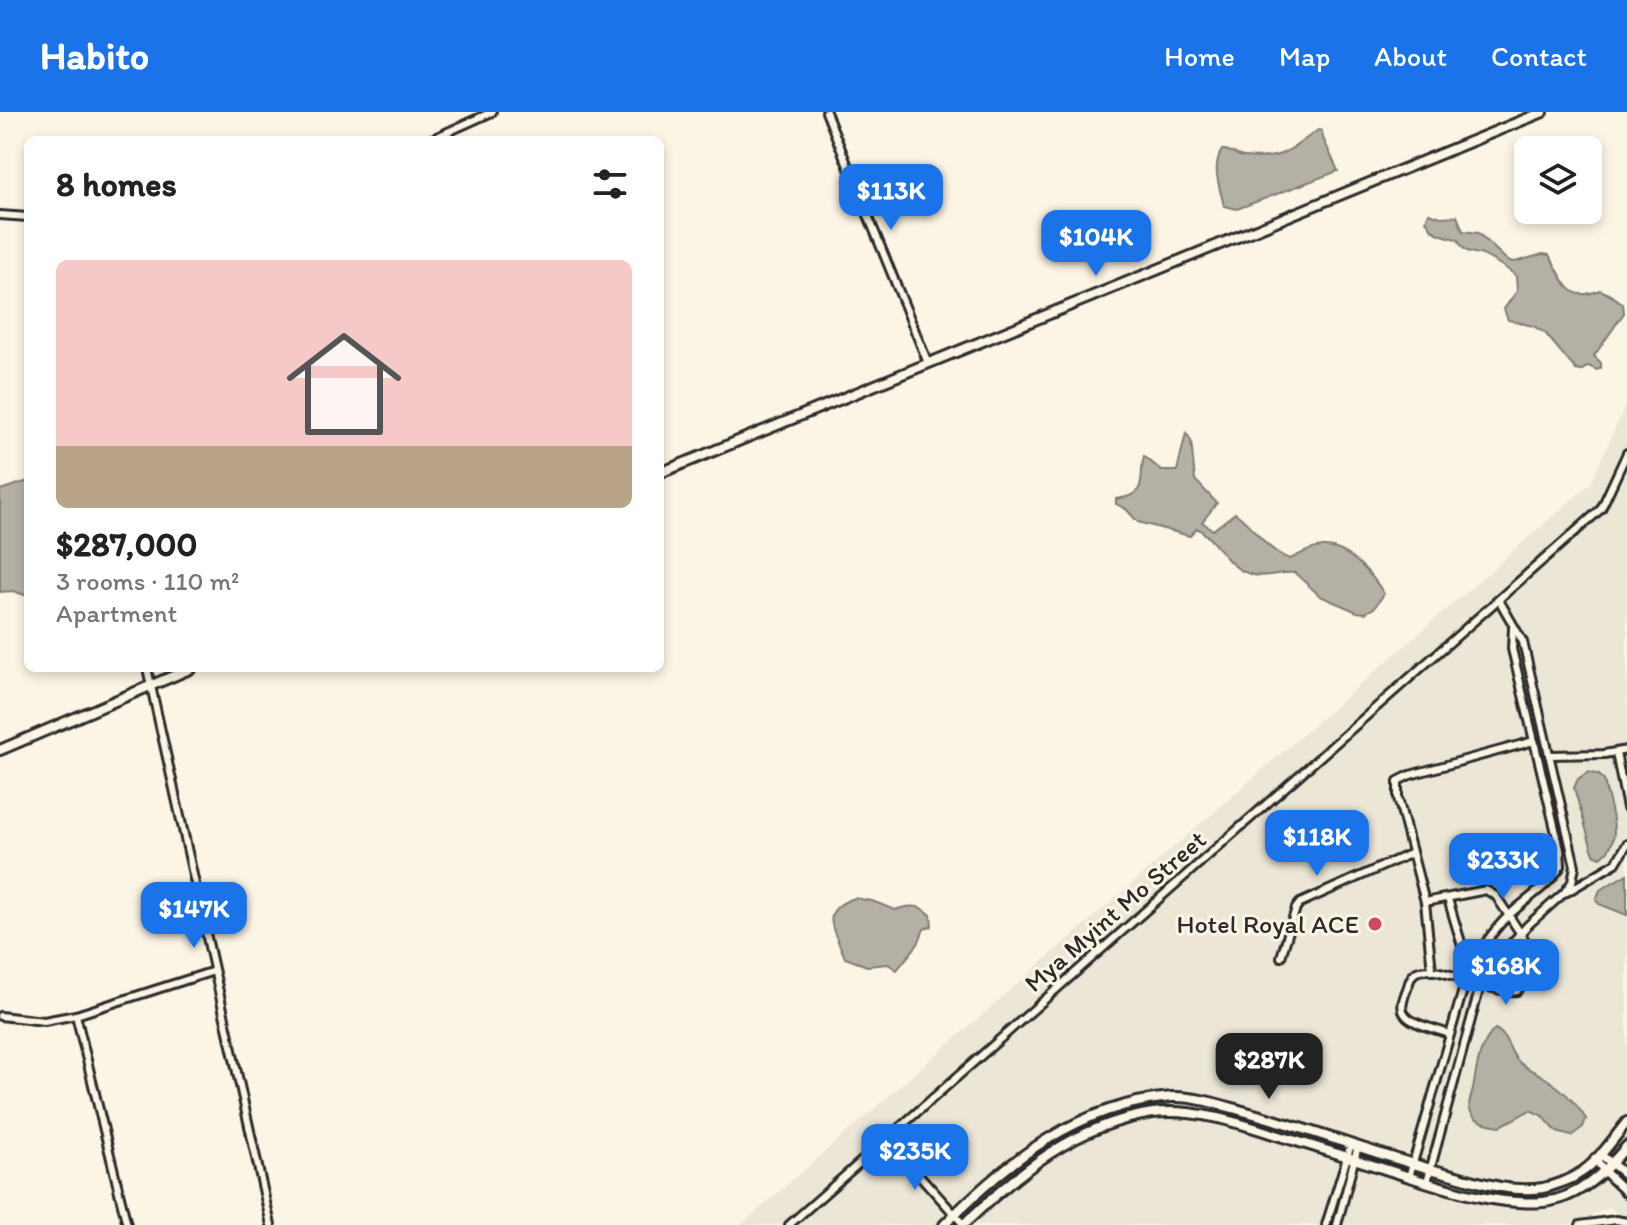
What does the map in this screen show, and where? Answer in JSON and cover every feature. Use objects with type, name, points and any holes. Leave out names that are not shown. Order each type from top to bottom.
[{"type":"main road","points":[[664,471],[1543,112]]},
{"type":"main road","points":[[0,750],[182,672]]},
{"type":"main road","points":[[944,1225],[1029,1149],[1092,1114],[1123,1104],[1177,1097],[1249,1112],[1413,1164],[1496,1186],[1543,1188],[1578,1175],[1627,1122]]},
{"type":"main road","points":[[963,1225],[1036,1160],[1069,1140],[1129,1118],[1158,1112],[1222,1119],[1494,1200],[1545,1202],[1585,1187],[1627,1146]]},
{"type":"street","points":[[439,136],[492,112]]},
{"type":"street","points":[[826,112],[928,363]]},
{"type":"street","points":[[0,215],[24,217]]},
{"type":"street","name":"Mya Myint Mo Street","points":[[789,1225],[1601,509],[1627,453]]},
{"type":"street","points":[[1427,1182],[1481,986],[1492,964],[1564,893],[1572,882],[1575,866],[1523,642],[1499,600]]},
{"type":"street","points":[[1409,1177],[1469,969],[1509,915],[1546,885],[1561,866],[1560,850],[1512,649],[1513,628]]},
{"type":"street","points":[[148,672],[271,1225]]},
{"type":"street","points":[[1432,971],[1425,902],[1398,798],[1398,781],[1534,741]]},
{"type":"street","points":[[1549,755],[1627,750]]},
{"type":"street","points":[[1616,753],[1627,808]]},
{"type":"street","points":[[1564,893],[1616,863],[1627,844]]},
{"type":"street","points":[[1281,957],[1300,903],[1412,853]]},
{"type":"street","points":[[1425,902],[1484,889],[1492,892],[1521,933],[1532,957],[1526,979],[1517,991],[1481,986],[1432,971],[1417,971],[1412,975],[1402,1003],[1404,1013],[1411,1020],[1449,1034]]},
{"type":"street","points":[[1448,899],[1469,969]]},
{"type":"street","points":[[0,1016],[44,1021],[76,1015],[214,971]]},
{"type":"street","points":[[76,1015],[127,1225]]},
{"type":"street","points":[[887,1139],[963,1225]]},
{"type":"street","points":[[1337,1225],[1354,1145]]},
{"type":"street","points":[[1597,1156],[1613,1163],[1627,1176]]},
{"type":"street","points":[[1597,1156],[1604,1171],[1627,1193]]},
{"type":"street","points":[[1326,1225],[1351,1158]]},
{"type":"street","points":[[1580,1225],[1616,1220],[1627,1222]]},
{"type":"shaded area","points":[[1318,130],[1322,131],[1338,171],[1237,209],[1224,206],[1217,170],[1222,150],[1244,157],[1267,157],[1292,148]]},
{"type":"shaded area","points":[[1429,213],[1441,217],[1457,216],[1463,231],[1478,233],[1508,261],[1549,255],[1573,291],[1589,294],[1600,290],[1623,304],[1624,313],[1594,356],[1601,363],[1601,368],[1597,370],[1588,366],[1581,371],[1576,370],[1545,333],[1533,326],[1508,320],[1504,309],[1517,291],[1516,276],[1487,257],[1467,251],[1458,240],[1436,232],[1426,220]]},
{"type":"shaded area","points":[[1627,401],[1627,1225],[1610,1208],[1568,1225],[741,1225],[1591,483]]},
{"type":"shaded area","points":[[1186,433],[1191,440],[1195,480],[1217,503],[1202,522],[1213,530],[1235,513],[1267,545],[1290,559],[1321,547],[1343,552],[1367,571],[1384,594],[1374,608],[1365,613],[1357,612],[1320,596],[1295,573],[1250,574],[1234,565],[1197,528],[1190,536],[1138,522],[1126,509],[1116,504],[1116,499],[1138,490],[1144,456],[1162,471],[1177,471]]},
{"type":"shaded area","points":[[24,482],[24,595],[13,591],[0,592],[0,490]]},
{"type":"shaded area","points":[[1588,772],[1604,780],[1613,821],[1613,841],[1601,857],[1594,854],[1592,849],[1574,788],[1578,779]]},
{"type":"shaded area","points":[[1627,874],[1627,915],[1599,904],[1596,900],[1600,890]]},
{"type":"shaded area","points":[[855,898],[895,910],[918,907],[931,915],[932,926],[924,929],[918,944],[897,970],[888,964],[867,966],[845,958],[833,930],[832,915],[843,903]]},
{"type":"shaded area","points":[[1495,1029],[1519,1062],[1553,1083],[1571,1099],[1586,1119],[1583,1127],[1571,1136],[1557,1132],[1543,1116],[1530,1110],[1501,1126],[1474,1117],[1469,1105],[1477,1065],[1485,1043]]},
{"type":"place","name":"Hotel Royal ACE","points":[[1375,924]]}]
